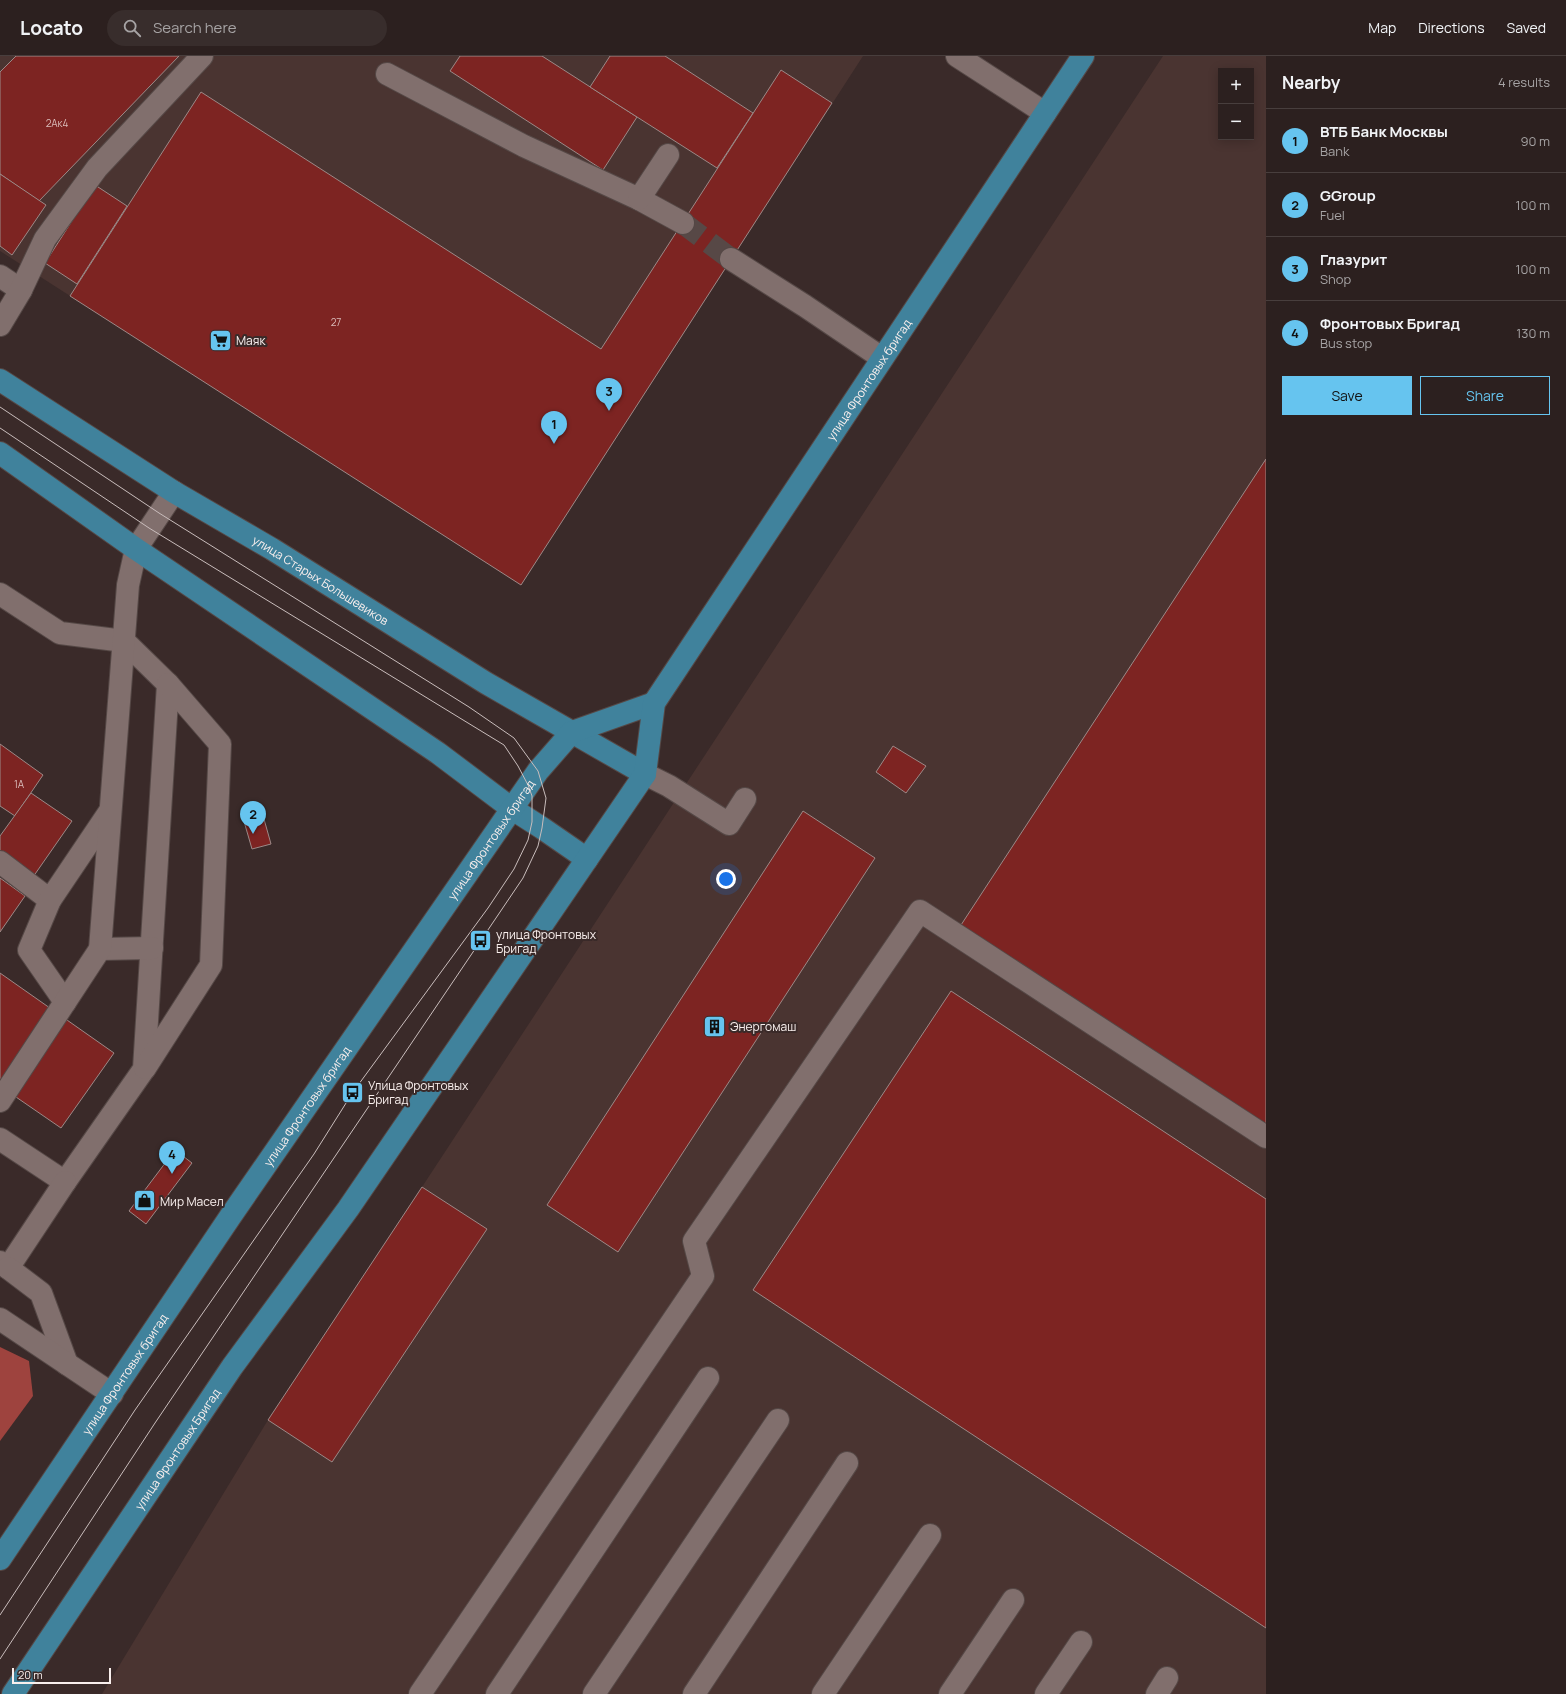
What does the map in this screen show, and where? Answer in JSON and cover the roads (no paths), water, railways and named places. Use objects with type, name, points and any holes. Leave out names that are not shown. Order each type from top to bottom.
[{"type":"main road","name":"улица Фронтовых бригад","points":[[348,1209],[645,774],[654,703],[1083,56]]},
{"type":"main road","name":"улица Старых Большевиков","points":[[0,380],[174,492],[272,548],[486,683],[645,774]]},
{"type":"main road","points":[[0,453],[136,549],[438,753],[511,808],[587,859]]},
{"type":"main road","name":"улица Фронтовых бригад","points":[[0,1559],[230,1217],[538,771],[572,732],[654,703]]},
{"type":"main road","name":"улица Фронтовых Бригад","points":[[13,1694],[232,1367],[348,1209]]},
{"type":"lane","points":[[0,325],[21,290],[45,239],[96,168],[202,56]]},
{"type":"lane","points":[[957,56],[1046,113]]},
{"type":"lane","points":[[387,74],[524,146],[639,199],[683,223]]},
{"type":"lane","points":[[639,199],[668,156]]},
{"type":"lane","points":[[731,259],[805,306],[882,358]]},
{"type":"lane","points":[[0,276],[21,290]]},
{"type":"lane","points":[[0,1101],[100,949],[128,585],[136,549],[174,492]]},
{"type":"lane","points":[[0,594],[60,633],[124,641],[168,684],[220,744],[211,965],[144,1069],[65,1182],[4,1265],[41,1293],[67,1364]]},
{"type":"lane","points":[[144,1069],[168,684]]},
{"type":"lane","points":[[645,774],[669,786],[729,824],[745,799]]},
{"type":"lane","points":[[65,1002],[29,950],[50,900],[111,810]]},
{"type":"lane","points":[[0,862],[50,900]]},
{"type":"lane","points":[[421,1694],[703,1276],[694,1241],[920,911],[1266,1137]]},
{"type":"lane","points":[[100,949],[152,948]]},
{"type":"lane","points":[[0,1138],[65,1182]]},
{"type":"lane","points":[[0,1319],[112,1394]]},
{"type":"lane","points":[[497,1694],[708,1378]]},
{"type":"lane","points":[[594,1694],[778,1420]]},
{"type":"lane","points":[[694,1694],[846,1463]]},
{"type":"lane","points":[[823,1694],[930,1534]]},
{"type":"lane","points":[[950,1694],[1013,1600]]},
{"type":"lane","points":[[1046,1694],[1081,1642]]},
{"type":"tunnel","points":[[683,223],[731,259]]},
{"type":"tram line","points":[[0,407],[159,513],[469,707],[514,738],[538,771],[546,798],[538,846],[523,878],[155,1423],[0,1659]]},
{"type":"tram line","points":[[0,428],[149,528],[504,745],[518,766],[532,796],[532,822],[528,840],[514,869],[488,908],[353,1092],[314,1154],[135,1410],[0,1615]]},
{"type":"place","name":"Маяк","points":[[220,340]]},
{"type":"place","name":"Глазурит","points":[[609,411]]},
{"type":"place","name":"ВТБ Банк Москвы","points":[[554,444]]},
{"type":"place","name":"GGroup","points":[[253,834]]},
{"type":"place","name":"улица Фронтовых Бригад","points":[[481,941]]},
{"type":"place","name":"Энергомаш","points":[[714,1026]]},
{"type":"place","name":"Улица Фронтовых Бригад","points":[[353,1092]]},
{"type":"place","name":"Фронтовых Бригад","points":[[172,1174]]},
{"type":"place","name":"Мир Масел","points":[[145,1201]]}]
